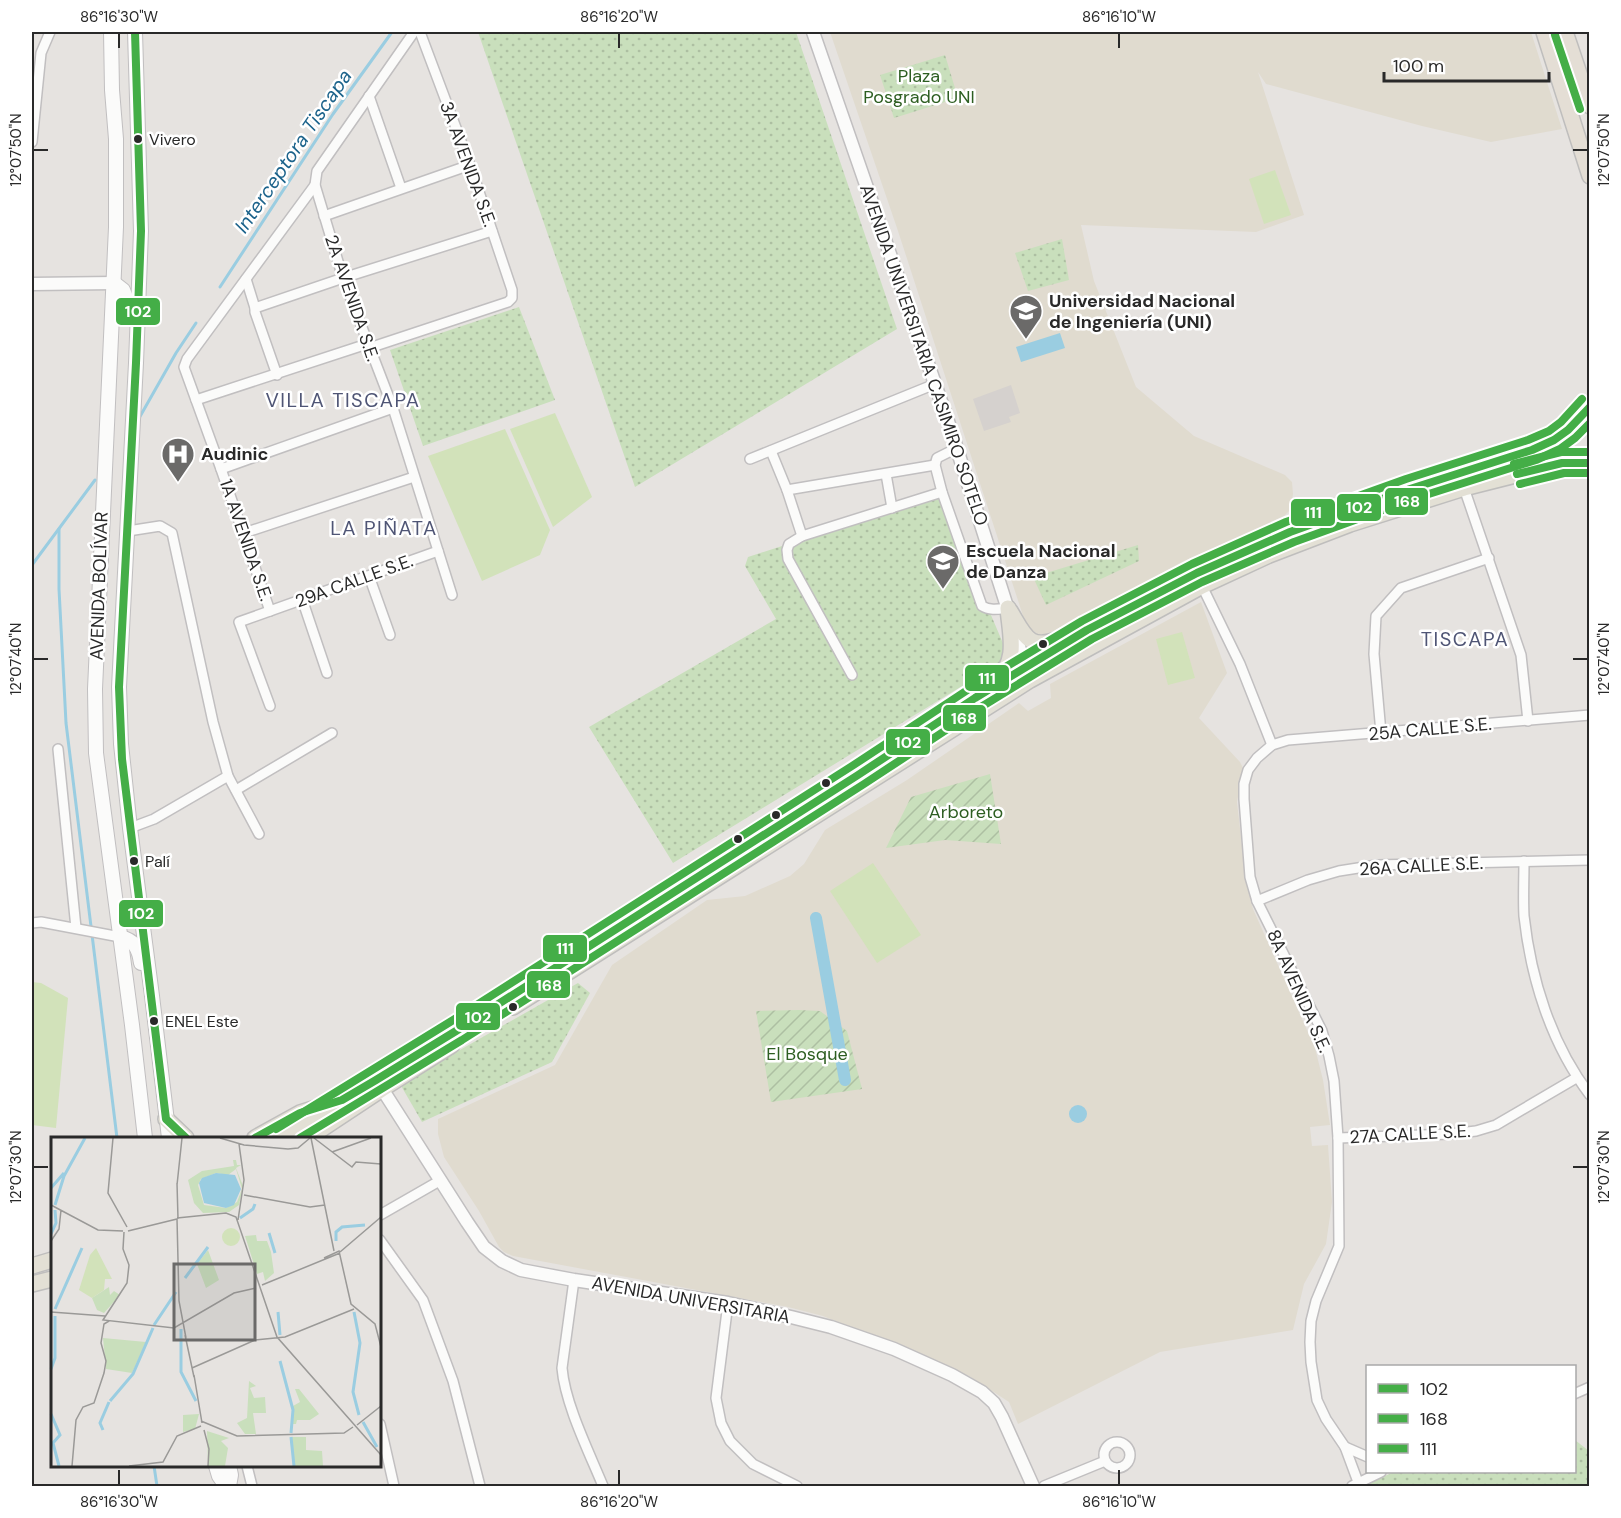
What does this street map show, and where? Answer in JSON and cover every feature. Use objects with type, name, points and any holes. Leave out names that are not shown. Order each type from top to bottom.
[{"type":"highway","points":[[1544,32],[1590,176]]},
{"type":"highway","points":[[1565,32],[1590,106]]},
{"type":"main road","name":"AVENIDA BOLÍVAR","points":[[111,32],[116,227],[95,688],[96,753],[145,1137]]},
{"type":"main road","name":"AVENIDA BOLÍVAR","points":[[135,32],[140,251],[120,687],[122,759],[169,1137]]},
{"type":"main road","points":[[114,284],[126,280],[134,268],[140,251]]},
{"type":"main road","points":[[114,284],[123,290],[137,327]]},
{"type":"main road","points":[[1008,608],[1025,636],[1037,643],[1050,643],[1087,630],[1197,573],[1290,532],[1433,481],[1532,450],[1554,440],[1568,430],[1590,406]]},
{"type":"main road","points":[[975,698],[1202,586],[1269,555],[1350,524],[1464,488],[1567,462],[1590,463]]},
{"type":"main road","points":[[309,1137],[379,1084],[975,698],[1003,675],[1008,668],[1011,645],[1008,608]]},
{"type":"main road","points":[[257,1137],[300,1113],[342,1100],[379,1084],[1027,674],[1087,630]]},
{"type":"main road","points":[[120,937],[129,934],[135,922],[131,886],[135,865]]},
{"type":"main road","points":[[120,937],[130,939],[137,947],[142,976],[152,992]]},
{"type":"main road","points":[[283,1137],[342,1100]]},
{"type":"main road","points":[[166,1119],[185,1137]]},
{"type":"main road","points":[[32,1266],[51,1260]]},
{"type":"main road","points":[[32,1284],[51,1280]]},
{"type":"main road","points":[[216,1467],[219,1476],[228,1486]]},
{"type":"main road","points":[[228,1486],[231,1475],[229,1467]]},
{"type":"street","points":[[32,142],[36,52],[50,32]]},
{"type":"street","points":[[401,188],[369,96],[414,32]]},
{"type":"street","name":"3A AVENIDA S.E.","points":[[368,346],[508,302],[512,298],[512,290],[470,165],[420,32]]},
{"type":"street","name":"AVENIDA UNIVERSITARIA CASIMIRO SOTELO","points":[[813,32],[957,448],[1027,674]]},
{"type":"street","name":"2A AVENIDA S.E.","points":[[369,96],[317,171],[315,185],[343,278],[393,408],[452,595]]},
{"type":"street","points":[[324,216],[470,165]]},
{"type":"street","points":[[277,375],[246,279],[315,185]]},
{"type":"street","points":[[255,308],[492,231]]},
{"type":"street","name":"1A AVENIDA S.E.","points":[[246,279],[187,359],[184,368],[270,610]]},
{"type":"street","points":[[32,284],[114,284]]},
{"type":"street","points":[[196,400],[368,346]]},
{"type":"street","points":[[750,459],[935,384]]},
{"type":"street","points":[[221,468],[393,408]]},
{"type":"street","points":[[957,448],[937,458],[935,465],[942,492],[982,606],[987,609],[1008,608]]},
{"type":"street","points":[[771,451],[788,490],[802,536]]},
{"type":"street","points":[[788,490],[935,465]]},
{"type":"street","points":[[886,474],[892,508]]},
{"type":"street","points":[[244,534],[414,477]]},
{"type":"street","points":[[1464,488],[1521,655],[1528,721]]},
{"type":"street","points":[[852,675],[788,559],[789,544],[802,536],[942,492]]},
{"type":"street","points":[[128,531],[160,526],[172,533],[213,722],[228,776],[259,834]]},
{"type":"street","name":"29A CALLE S.E.","points":[[270,706],[239,622],[438,551]]},
{"type":"street","points":[[1381,733],[1374,654],[1376,616],[1401,588],[1489,558]]},
{"type":"street","points":[[369,576],[390,635]]},
{"type":"street","points":[[1202,586],[1240,664],[1272,745]]},
{"type":"street","points":[[302,599],[327,673]]},
{"type":"street","name":"25A CALLE S.E.","points":[[1272,745],[1288,740],[1590,716]]},
{"type":"street","points":[[236,790],[332,733]]},
{"type":"street","name":"8A AVENIDA S.E.","points":[[1272,745],[1257,758],[1248,770],[1244,784],[1250,877],[1257,901],[1322,1031],[1334,1081],[1338,1138],[1340,1246],[1316,1301],[1311,1321],[1310,1342],[1313,1382],[1317,1400],[1326,1419],[1345,1447],[1355,1484]]},
{"type":"street","points":[[58,749],[79,928]]},
{"type":"street","points":[[130,828],[154,819],[228,776]]},
{"type":"street","name":"26A CALLE S.E.","points":[[1257,901],[1308,880],[1377,865],[1590,860]]},
{"type":"street","points":[[1524,861],[1524,914],[1531,961],[1548,1020],[1576,1078],[1590,1095]]},
{"type":"street","points":[[32,923],[41,922],[79,928],[120,937]]},
{"type":"street","name":"27A CALLE S.E.","points":[[1338,1138],[1476,1131],[1496,1125],[1576,1078]]},
{"type":"street","name":"AVENIDA UNIVERSITARIA","points":[[379,1084],[466,1222],[484,1247],[502,1261],[521,1270],[728,1304],[831,1327],[894,1349],[952,1375],[982,1392],[994,1403],[1033,1486]]},
{"type":"street","points":[[381,1214],[441,1180]]},
{"type":"street","points":[[381,1240],[423,1300],[453,1381],[480,1486]]},
{"type":"street","points":[[574,1280],[562,1368],[563,1382],[603,1486]]},
{"type":"street","points":[[728,1304],[716,1398],[721,1423],[730,1441],[753,1464],[797,1486]]},
{"type":"street","points":[[1576,1394],[1590,1387]]},
{"type":"street","points":[[381,1428],[394,1486]]},
{"type":"street","points":[[1345,1447],[1366,1456]]},
{"type":"street","points":[[1044,1486],[1105,1461]]},
{"type":"street","points":[[247,1467],[252,1486]]},
{"type":"street","points":[[1355,1484],[1378,1473]]},
{"type":"shaded area","name":"Universidad Nacional de Ingeniería (UNI)","points":[[830,32],[1531,32],[1562,129],[1491,142],[1266,84],[1258,72],[1304,215],[1256,232],[1081,225],[1094,281],[1136,387],[1194,436],[1285,475],[1292,482],[1293,494],[1290,510],[1284,516],[1184,561],[1046,635],[1037,634],[1024,619],[898,231]]},
{"type":"shaded area","points":[[1011,385],[1020,413],[1009,417],[1011,422],[984,431],[973,399]]},
{"type":"shaded area","points":[[1201,602],[1227,673],[1199,718],[1243,768],[1237,802],[1246,881],[1253,909],[1315,1048],[1330,1125],[1310,1127],[1312,1146],[1328,1145],[1332,1202],[1326,1244],[1304,1284],[1293,1330],[1160,1352],[1018,1424],[1009,1402],[969,1376],[823,1316],[788,1307],[513,1256],[499,1247],[444,1157],[438,1134],[438,1119],[555,1065],[612,965],[707,900],[745,896],[790,876],[804,864],[825,830],[907,780],[1019,703],[1028,711],[1051,698],[1050,684]]},
{"type":"green space","points":[[478,32],[796,32],[897,329],[635,487]]},
{"type":"green space","name":"Plaza Posgrado UNI","points":[[945,55],[958,98],[894,118],[880,75]]},
{"type":"green space","points":[[1275,170],[1291,215],[1264,224],[1249,179]]},
{"type":"green space","points":[[1062,239],[1069,280],[1028,291],[1015,253]]},
{"type":"green space","points":[[519,307],[555,400],[423,446],[390,350]]},
{"type":"green space","points":[[555,413],[592,497],[553,527],[510,429]]},
{"type":"green space","points":[[505,429],[550,530],[540,555],[482,581],[428,456]]},
{"type":"green space","points":[[940,495],[1005,648],[1003,661],[673,863],[589,727],[776,619],[745,566],[748,557]]},
{"type":"green space","points":[[1138,545],[1139,561],[1046,605],[1033,577]]},
{"type":"green space","points":[[1182,632],[1195,678],[1168,685],[1156,639]]},
{"type":"green space","name":"Arboreto","points":[[990,774],[1001,844],[945,840],[886,848],[911,797]]},
{"type":"green space","points":[[873,863],[921,935],[877,963],[830,891]]},
{"type":"green space","points":[[32,982],[41,983],[68,998],[56,1128],[32,1125]]},
{"type":"green space","points":[[578,983],[590,993],[552,1062],[422,1122],[400,1084]]},
{"type":"green space","name":"El Bosque","points":[[756,1011],[820,1011],[847,1031],[862,1089],[771,1102]]},
{"type":"green space","points":[[1576,1441],[1589,1451],[1589,1486],[1364,1486],[1392,1473],[1576,1473]]},
{"type":"water","points":[[1060,333],[1065,348],[1021,362],[1016,347]]},
{"type":"water","points":[[1078,1105],[1084,1108],[1087,1114],[1084,1120],[1078,1123],[1072,1120],[1069,1114],[1072,1108]]},
{"type":"waterway","name":"Interceptora Tiscapa","points":[[220,287],[333,114],[392,32]]},
{"type":"waterway","name":"Interceptora Tiscapa","points":[[138,420],[196,323]]},
{"type":"waterway","points":[[32,565],[95,480]]},
{"type":"waterway","points":[[59,529],[59,589],[66,723],[117,1137]]},
{"type":"waterway","points":[[816,918],[845,1080]]},
{"type":"waterway","points":[[154,1467],[157,1486]]},
{"type":"transit line","name":"102","points":[[135,32],[141,231],[119,687],[122,759],[166,1119],[185,1137]]},
{"type":"transit line","name":"168","points":[[1555,35],[1580,109]]},
{"type":"transit line","name":"111","points":[[276,1129],[450,1022],[969,689],[1082,621],[1192,564],[1286,522],[1549,431],[1561,422],[1582,399]]},
{"type":"transit line","name":"102","points":[[257,1137],[300,1113],[342,1100],[376,1080],[858,775],[975,698],[1087,630],[1197,573],[1290,532],[1410,489],[1532,450],[1554,440],[1568,430],[1590,407]]},
{"type":"transit line","name":"168","points":[[302,1137],[462,1040],[981,707],[1092,639],[1202,582],[1294,542],[1413,499],[1536,460],[1560,449],[1590,423]]},
{"type":"transit line","name":"111","points":[[1514,464],[1561,452],[1590,452]]},
{"type":"transit line","name":"102","points":[[1517,474],[1562,463],[1590,463]]},
{"type":"transit line","name":"168","points":[[1520,484],[1564,473],[1589,473]]},
{"type":"place","name":"Vivero","points":[[138,139]]},
{"type":"place","name":"Universidad Nacional de Ingeniería (UNI)","points":[[1026,340]]},
{"type":"place","name":"Audinic","points":[[178,483]]},
{"type":"place","name":"Escuela Nacional de Danza","points":[[943,590]]},
{"type":"place","name":"Palí","points":[[134,861]]},
{"type":"place","name":"ENEL Este","points":[[154,1021]]},
{"type":"district","name":"VILLA TISCAPA","points":[[343,400]]},
{"type":"district","name":"LA PIÑATA","points":[[384,528]]},
{"type":"district","name":"TISCAPA","points":[[1465,639]]}]
